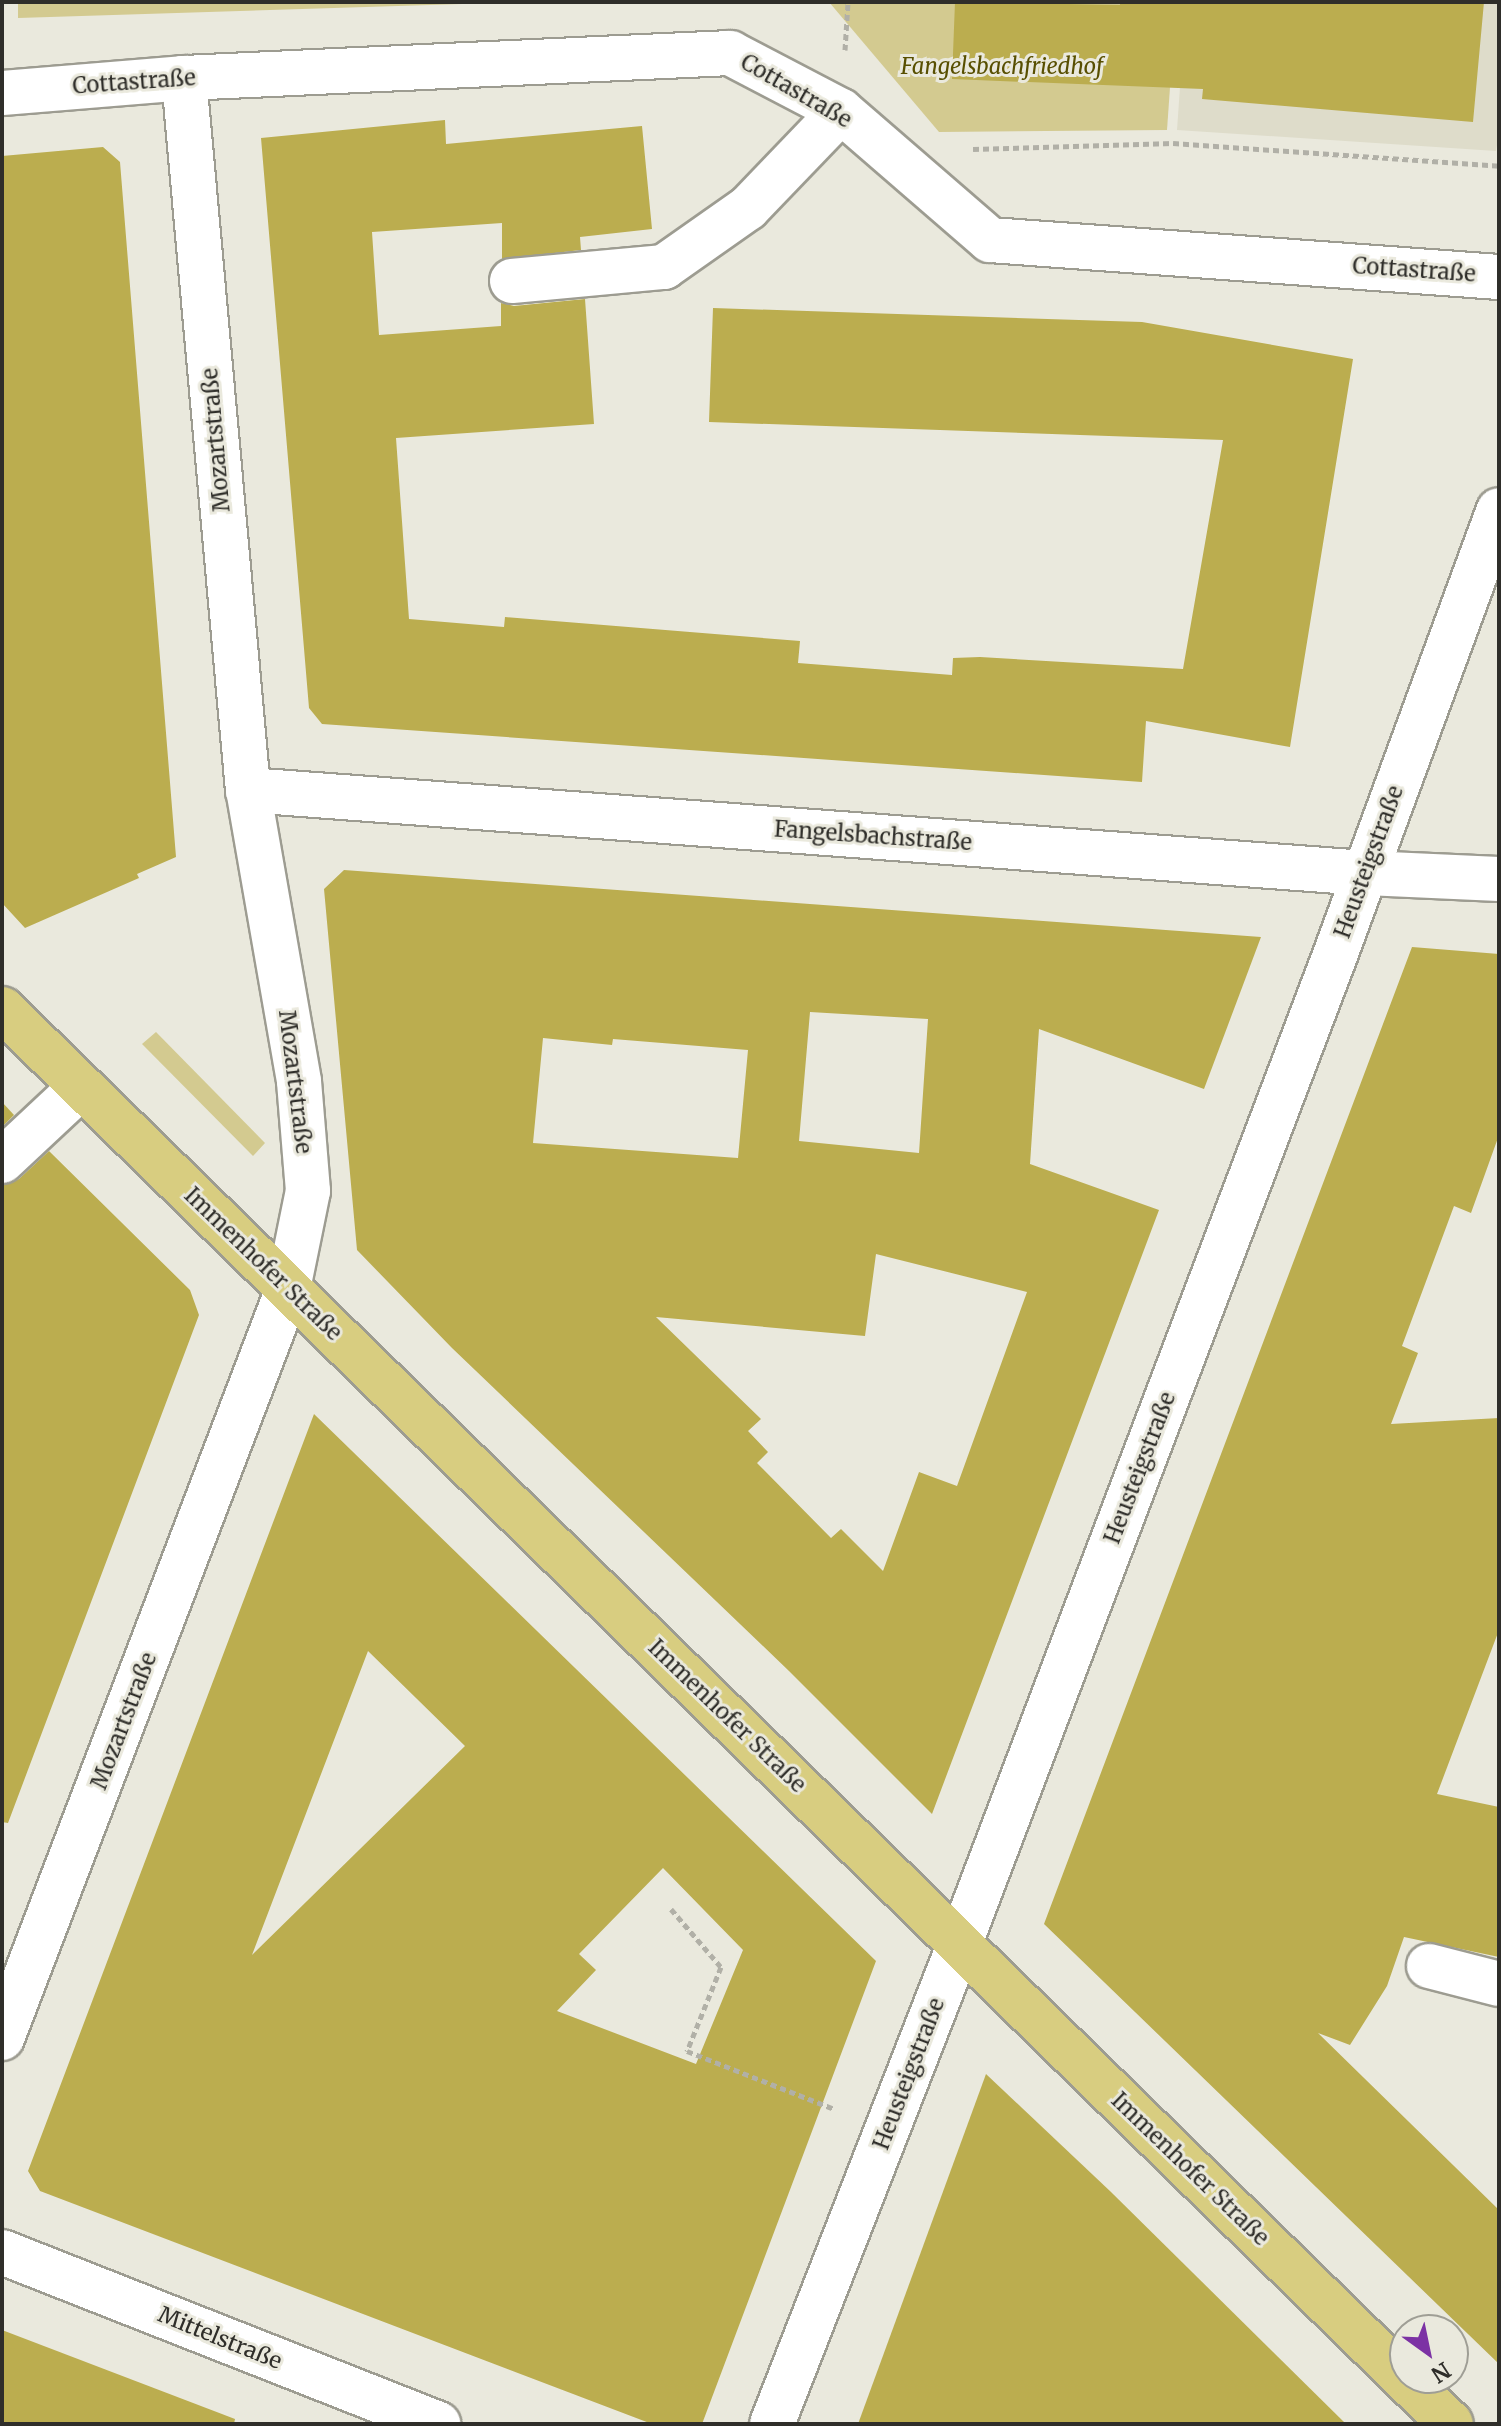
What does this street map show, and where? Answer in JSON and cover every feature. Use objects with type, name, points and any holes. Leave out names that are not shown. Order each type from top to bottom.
[{"type":"main road","name":"Immenhofer Straße","points":[[2,1009],[1451,2424]]},
{"type":"street","name":"Cottastraße","points":[[2,93],[184,78],[730,53],[841,111],[990,240],[1499,277]]},
{"type":"street","name":"Mozartstraße","points":[[2,2038],[288,1289],[308,1191],[299,1081],[248,790],[184,78]]},
{"type":"street","points":[[512,281],[664,267],[748,208],[841,111]]},
{"type":"street","name":"Heusteigstraße","points":[[772,2424],[960,1943],[1366,873],[1499,510]]},
{"type":"street","name":"Fangelsbachstraße","points":[[248,790],[1366,873],[1499,879]]},
{"type":"street","points":[[2,1161],[81,1087]]},
{"type":"street","points":[[1429,1966],[1499,1984]]},
{"type":"street","name":"Mittelstraße","points":[[2,2252],[438,2424]]},
{"type":"path","points":[[893,155],[979,148],[1173,143],[1499,166]]},
{"type":"path","points":[[671,1909],[721,1967],[687,2051],[887,2130]]},
{"type":"shaded area","points":[[1186,2],[1499,2],[1499,133],[1496,151],[1177,130]]},
{"type":"green space","points":[[18,2],[528,2],[18,18]]},
{"type":"green space","name":"Fangelsbachfriedhof","points":[[829,2],[1176,2],[1167,130],[939,132]]},
{"type":"green space","points":[[156,1032],[265,1143],[253,1156],[142,1044]]},
{"type":"building","points":[[955,2],[1120,5],[1120,2],[1484,2],[1473,122],[1202,99],[1203,89],[952,79]]},
{"type":"building","points":[[445,120],[446,144],[642,126],[652,229],[580,237],[581,250],[502,259],[502,223],[372,232],[379,335],[501,326],[501,303],[514,306],[585,299],[594,424],[396,438],[409,619],[504,627],[505,617],[800,641],[798,663],[952,675],[953,658],[980,657],[1183,669],[1223,440],[709,422],[713,308],[1142,322],[1353,359],[1290,747],[1146,721],[1142,782],[322,724],[309,708],[261,138]]},
{"type":"building","points":[[103,147],[120,162],[176,857],[137,874],[139,878],[25,928],[2,903],[2,156]]},
{"type":"building","points":[[344,870],[1261,937],[1204,1089],[1039,1029],[1030,1164],[1159,1210],[932,1814],[789,1671],[452,1348],[357,1250],[324,889]],"holes":[[[810,1012],[928,1019],[919,1153],[799,1141]],[[543,1038],[612,1045],[613,1039],[748,1050],[738,1158],[533,1143]],[[876,1254],[1027,1292],[957,1486],[919,1472],[883,1571],[841,1529],[831,1538],[757,1463],[768,1452],[748,1431],[761,1419],[656,1317],[865,1336]]]},
{"type":"building","points":[[1412,947],[1499,954],[1499,1135],[1471,1213],[1454,1206],[1402,1346],[1418,1353],[1391,1424],[1499,1418],[1499,1630],[1437,1794],[1499,1807],[1499,1957],[1404,1937],[1387,1986],[1350,2045],[1318,2033],[1499,2210],[1499,2364],[1469,2335],[1469,2314],[1447,2314],[1044,1924]]},
{"type":"building","points":[[2,1102],[14,1115],[2,1127]]},
{"type":"building","points":[[49,1151],[190,1290],[199,1315],[8,1823],[2,1822],[2,1185],[19,1179]]},
{"type":"building","points":[[314,1414],[876,1961],[702,2424],[652,2424],[40,2191],[28,2171]],"holes":[[[368,1651],[465,1746],[252,1955]],[[663,1868],[743,1950],[696,2064],[557,2011],[596,1970],[579,1954]]]},
{"type":"building","points":[[986,2074],[1111,2192],[1346,2424],[858,2424]]},
{"type":"building","points":[[2,2330],[235,2419],[234,2424],[2,2424]]}]
